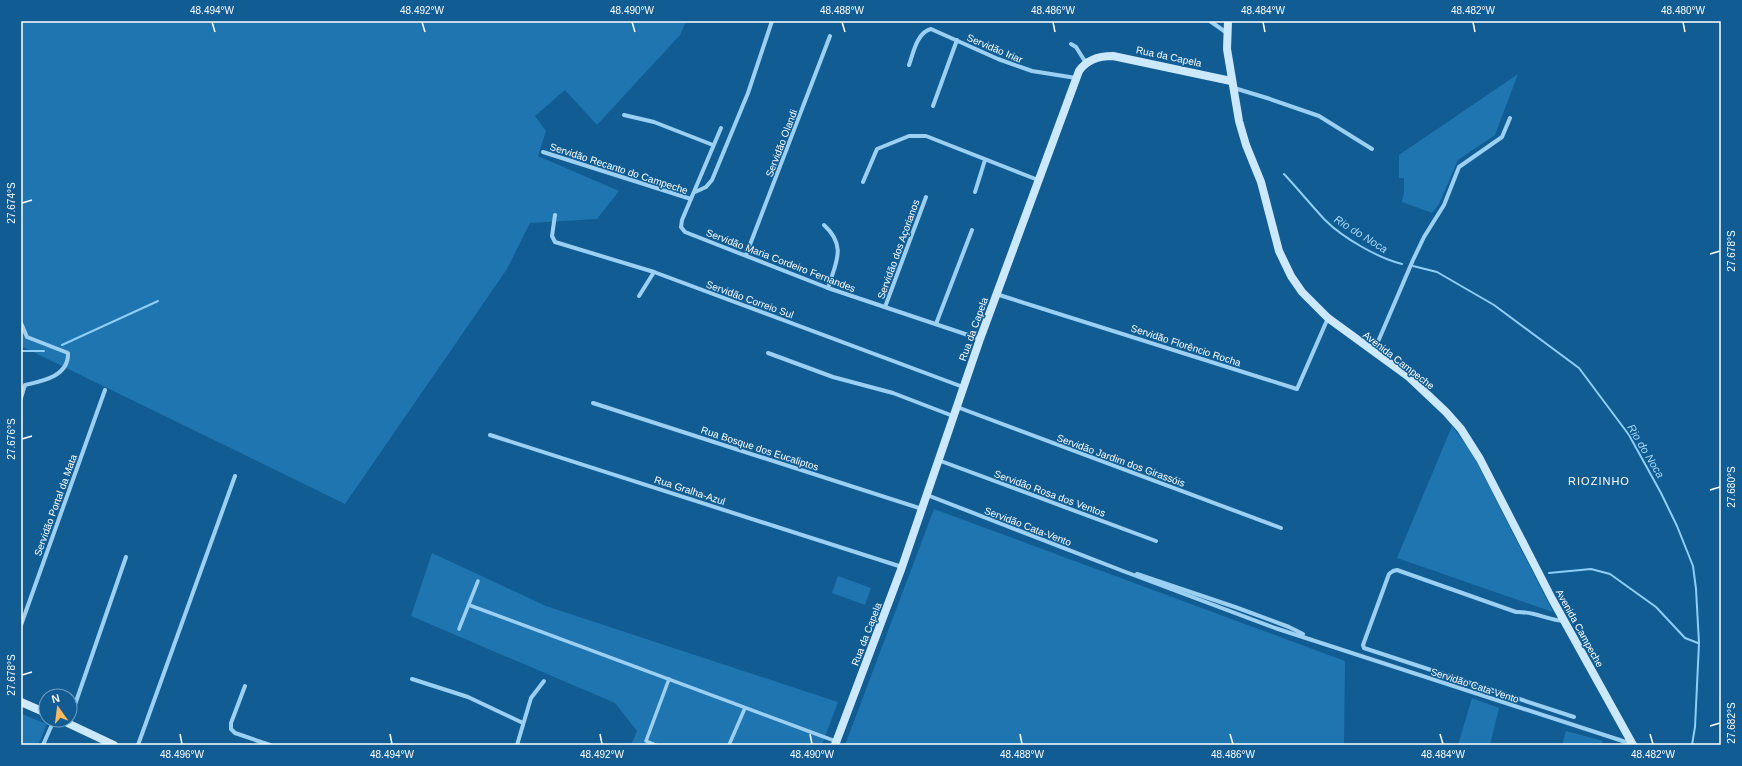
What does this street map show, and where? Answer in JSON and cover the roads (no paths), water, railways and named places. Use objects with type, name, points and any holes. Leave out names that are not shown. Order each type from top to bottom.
[{"type":"main road","name":"Avenida Campeche","points":[[1228,21],[1227,49],[1242,134],[1262,182],[1279,251],[1296,285],[1328,318],[1409,377],[1446,412],[1461,429],[1480,460],[1564,621],[1633,745]]},
{"type":"main road","name":"Rua da Capela","points":[[836,743],[902,567],[996,294],[1076,78],[1086,63],[1098,57],[1118,56],[1232,84]]},
{"type":"main road","points":[[21,702],[38,709]]},
{"type":"main road","points":[[78,727],[114,745]]},
{"type":"street","points":[[694,192],[706,187],[712,180],[748,93],[772,21]]},
{"type":"street","points":[[1210,21],[1227,33]]},
{"type":"street","name":"Servidão Iriar","points":[[909,65],[921,35],[926,30],[931,29],[998,59],[1032,72],[1076,78]]},
{"type":"street","name":"Servidão Olandi","points":[[746,255],[830,36]]},
{"type":"street","points":[[933,106],[957,40]]},
{"type":"street","points":[[1071,44],[1076,47],[1086,63]]},
{"type":"street","name":"Rua da Capela","points":[[1232,84],[1323,118],[1372,149]]},
{"type":"street","points":[[624,115],[654,122],[714,145]]},
{"type":"street","points":[[1374,351],[1413,260],[1424,237],[1444,205],[1459,167],[1502,137],[1510,118]]},
{"type":"street","name":"Servidão Maria Cordeiro Fernandes","points":[[720,128],[681,223],[682,230],[828,288],[980,339]]},
{"type":"street","points":[[863,182],[877,149],[909,136],[917,135],[936,139],[985,160],[1038,180]]},
{"type":"street","name":"Servidão Recanto do Campeche","points":[[543,152],[691,199]]},
{"type":"street","points":[[975,192],[985,160]]},
{"type":"street","name":"Servidão dos Açorianos","points":[[885,307],[926,197]]},
{"type":"street","name":"Servidão Correio Sul","points":[[555,215],[552,236],[555,242],[654,272],[963,387]]},
{"type":"street","points":[[824,225],[831,232],[838,243],[838,255],[828,288]]},
{"type":"street","points":[[936,324],[972,230]]},
{"type":"street","points":[[639,296],[654,272]]},
{"type":"street","name":"Servidão Florêncio Rocha","points":[[996,294],[1297,389],[1328,318]]},
{"type":"street","points":[[21,323],[27,337],[68,353],[68,362],[62,371],[45,381],[25,385],[21,398]]},
{"type":"street","points":[[768,353],[833,377],[893,393],[953,416]]},
{"type":"street","name":"Servidão Portal da Mata","points":[[21,625],[105,390]]},
{"type":"street","name":"Rua Bosque dos Eucaliptos","points":[[593,402],[922,509]]},
{"type":"street","name":"Servidão Jardim dos Girassóis","points":[[956,407],[1281,528]]},
{"type":"street","name":"Rua Gralha-Azul","points":[[490,435],[902,567]]},
{"type":"street","name":"Servidão Rosa dos Ventos","points":[[938,460],[1156,542]]},
{"type":"street","points":[[138,745],[235,476]]},
{"type":"street","name":"Servidão Cata-Vento","points":[[927,495],[1249,618],[1633,745]]},
{"type":"street","points":[[78,690],[126,557]]},
{"type":"street","points":[[1564,621],[1552,620],[1525,612],[1516,612],[1397,570],[1390,574],[1364,642],[1364,648],[1574,717]]},
{"type":"street","name":"Servidão Cata-Vento","points":[[1123,571],[1148,577],[1217,600],[1289,627],[1312,639]]},
{"type":"street","points":[[459,629],[478,581]]},
{"type":"street","points":[[1215,605],[1217,600]]},
{"type":"street","points":[[468,605],[836,743]]},
{"type":"street","points":[[1249,618],[1251,613]]},
{"type":"street","points":[[1430,679],[1433,671]]},
{"type":"street","points":[[412,679],[468,697],[523,723]]},
{"type":"street","points":[[656,745],[646,741],[669,680]]},
{"type":"street","points":[[516,745],[531,698],[544,681]]},
{"type":"street","points":[[245,686],[231,723],[231,729],[235,733],[270,745]]},
{"type":"street","points":[[729,745],[745,708]]},
{"type":"street","points":[[43,745],[50,728]]},
{"type":"waterway","name":"Rio do Noca","points":[[1284,174],[1325,220],[1341,234],[1382,257],[1402,264]]},
{"type":"waterway","name":"Rio do Noca","points":[[1413,266],[1437,272],[1494,305],[1579,368],[1629,435],[1661,493],[1677,526],[1693,566],[1696,589],[1699,643],[1695,727],[1692,745]]},
{"type":"waterway","points":[[62,345],[158,301]]},
{"type":"waterway","points":[[21,351],[44,351]]},
{"type":"waterway","points":[[1549,573],[1591,569],[1610,574],[1656,607],[1685,638],[1698,643]]},
{"type":"district","name":"RIOZINHO","points":[[1599,481]]}]
